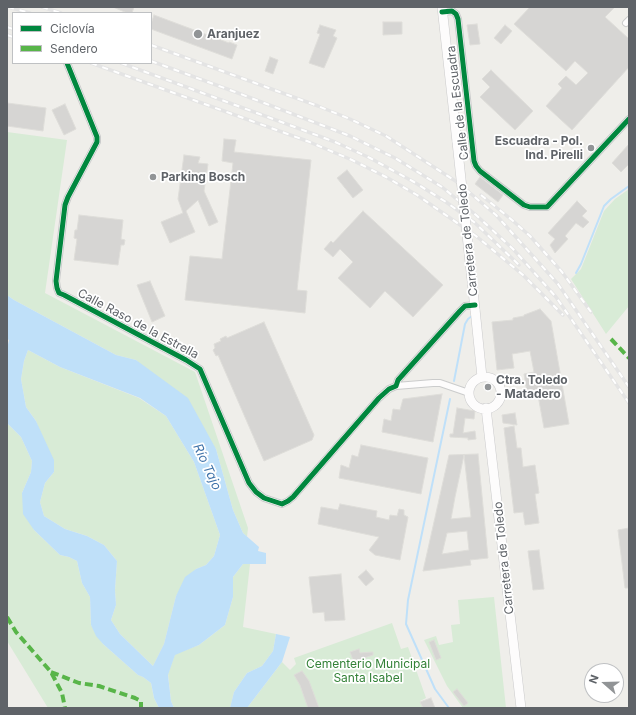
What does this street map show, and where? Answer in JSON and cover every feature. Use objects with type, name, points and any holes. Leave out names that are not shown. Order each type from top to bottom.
[{"type":"street","name":"Calle de la Escuadra","points":[[442,10],[452,11],[456,14],[458,19],[474,161],[476,166],[480,171],[524,205],[530,207],[547,207],[629,119]]},
{"type":"street","name":"Carretera de Toledo","points":[[442,10],[482,377]]},
{"type":"street","name":"Calle Raso de la Estrella","points":[[66,64],[97,137],[97,142],[65,205],[56,281],[59,293],[186,360],[200,369],[249,482],[256,492],[264,498],[282,504],[294,498],[379,398],[389,389],[396,386],[398,380],[465,306],[475,307]]},
{"type":"street","points":[[482,377],[489,377],[494,380],[500,391],[500,397],[492,407],[480,408],[470,399],[470,387],[473,382],[482,377]]},
{"type":"street","points":[[396,386],[440,383],[469,393]]},
{"type":"street","name":"Carretera de Toledo","points":[[486,408],[521,708]]},
{"type":"green space","points":[[7,132],[67,140],[45,293],[195,372],[248,528],[247,537],[243,533],[233,510],[216,449],[136,360],[116,355],[7,295]]},
{"type":"green space","points":[[629,189],[629,306],[606,334],[571,279],[581,269],[604,211],[615,199]]},
{"type":"green space","points":[[28,350],[60,367],[139,398],[166,416],[194,462],[220,535],[214,556],[206,565],[196,569],[176,596],[164,644],[153,666],[120,634],[111,620],[116,605],[115,590],[117,561],[104,545],[87,536],[65,529],[44,516],[40,502],[45,483],[54,472],[36,421],[26,407],[21,379],[24,361]]},
{"type":"green space","points":[[7,423],[21,437],[32,461],[31,472],[22,493],[34,530],[60,555],[77,561],[82,583],[90,597],[91,625],[103,644],[138,675],[151,683],[154,698],[159,708],[48,708],[7,641]]},
{"type":"green space","points":[[243,564],[250,564],[243,627],[276,634],[273,651],[262,666],[247,673],[234,692],[230,708],[174,708],[171,701],[168,674],[175,654],[199,645],[225,625],[233,597],[233,577]]},
{"type":"green space","points":[[494,597],[506,708],[463,708],[447,686],[424,640],[436,636],[439,645],[453,642],[451,625],[460,624],[458,600]]},
{"type":"green space","name":"Cementerio Municipal Santa Isabel","points":[[392,623],[401,649],[408,647],[426,698],[420,701],[423,708],[247,708],[282,662],[290,670],[296,664],[294,658]]},
{"type":"water","name":"Río Tajo","points":[[7,295],[116,355],[136,360],[188,398],[216,449],[233,510],[243,533],[259,547],[258,551],[266,553],[266,564],[243,564],[233,577],[233,597],[225,625],[199,645],[175,655],[168,675],[171,701],[174,708],[159,708],[154,698],[151,683],[138,675],[96,636],[91,625],[90,597],[82,583],[77,561],[60,555],[34,530],[23,514],[22,493],[31,472],[32,461],[21,437],[7,423],[7,349],[9,340],[7,339]],"holes":[[[28,350],[60,367],[140,398],[166,416],[194,462],[220,535],[214,556],[206,565],[196,569],[185,577],[176,596],[164,644],[153,666],[120,634],[111,620],[116,605],[115,590],[117,561],[104,545],[87,536],[65,529],[44,516],[40,502],[45,483],[54,472],[54,460],[36,421],[26,407],[21,379],[24,361]]]},
{"type":"water","points":[[276,634],[290,637],[282,662],[247,708],[230,708],[234,692],[247,673],[262,666],[273,651]]},
{"type":"building","points":[[113,7],[134,7],[132,12],[125,12]]},
{"type":"building","points":[[530,7],[615,7],[605,17],[629,39],[629,67],[572,130],[546,106],[562,88],[558,84],[566,76],[576,85],[588,73],[575,61],[566,71],[514,24]]},
{"type":"building","points":[[154,15],[237,45],[232,59],[152,29]]},
{"type":"building","points":[[383,22],[402,22],[402,34],[383,35]]},
{"type":"building","points":[[477,24],[480,44],[470,45],[467,25]]},
{"type":"building","points":[[320,25],[336,30],[333,36],[337,38],[324,68],[309,63],[320,34],[317,33]]},
{"type":"building","points":[[505,25],[512,31],[501,44],[494,38]]},
{"type":"building","points":[[270,57],[278,60],[273,74],[265,71]]},
{"type":"building","points":[[491,70],[533,111],[515,130],[480,97],[490,87],[482,79]]},
{"type":"building","points":[[7,103],[46,108],[43,131],[7,126]]},
{"type":"building","points":[[65,104],[76,129],[64,135],[52,110]]},
{"type":"building","points":[[224,139],[236,140],[234,152],[311,160],[297,290],[307,291],[305,313],[185,300],[190,256],[222,259],[233,163],[222,161]]},
{"type":"building","points":[[629,144],[629,164],[621,172],[612,163]]},
{"type":"building","points":[[184,155],[200,157],[198,163],[208,164],[204,191],[218,222],[209,226],[198,200],[186,211],[195,232],[170,243],[161,222],[183,213],[178,199]]},
{"type":"building","points":[[347,170],[363,190],[353,198],[337,178]]},
{"type":"building","points":[[480,177],[503,195],[498,202],[475,184]]},
{"type":"building","points":[[577,201],[587,211],[582,216],[589,222],[583,228],[576,223],[565,236],[568,239],[555,253],[550,245],[555,239],[548,233]]},
{"type":"building","points":[[363,211],[443,285],[413,317],[385,291],[370,308],[338,278],[353,262],[340,249],[333,257],[324,249],[331,241],[333,243]]},
{"type":"building","points":[[79,215],[123,220],[121,239],[125,240],[124,245],[121,245],[118,265],[74,260],[77,239],[74,238],[75,230],[77,230]]},
{"type":"building","points":[[150,281],[165,316],[152,322],[137,285]]},
{"type":"building","points":[[540,309],[551,321],[569,424],[544,428],[537,390],[527,392],[524,374],[534,372],[530,351],[512,354],[514,368],[497,370],[492,322],[513,320],[513,318],[524,316]]},
{"type":"building","points":[[264,322],[314,435],[312,440],[264,461],[218,355],[216,356],[213,350],[215,348],[214,344],[221,341],[220,339],[226,336],[227,338]]},
{"type":"building","points":[[442,394],[433,442],[382,432],[384,419],[391,421],[393,409],[400,410],[403,399]]},
{"type":"building","points":[[457,408],[475,411],[474,419],[465,418],[463,433],[475,431],[476,439],[468,440],[468,438],[450,437],[450,434],[453,434]]},
{"type":"building","points":[[515,413],[517,425],[503,423],[502,415]]},
{"type":"building","points":[[514,426],[517,448],[521,448],[523,467],[535,465],[539,493],[535,494],[539,523],[525,525],[523,512],[514,513],[504,428]]},
{"type":"building","points":[[361,445],[428,458],[421,494],[339,478],[341,465],[349,468],[352,455],[358,457]]},
{"type":"building","points":[[478,454],[488,558],[470,560],[471,565],[423,571],[449,455]],"holes":[[[464,455],[471,517],[451,519],[455,497]],[[467,531],[469,550],[442,554],[447,533]]]},
{"type":"building","points":[[340,504],[377,511],[376,517],[389,520],[390,515],[397,516],[399,509],[404,510],[404,515],[408,517],[400,560],[375,555],[369,550],[379,537],[318,524],[321,507],[338,510]]},
{"type":"building","points":[[629,528],[629,588],[625,588],[618,530]]},
{"type":"building","points":[[539,550],[544,589],[533,590],[528,551]]},
{"type":"building","points":[[366,570],[374,579],[366,586],[358,577]]},
{"type":"building","points":[[341,574],[345,620],[325,621],[324,612],[313,613],[309,577]]},
{"type":"building","points":[[434,640],[441,658],[436,660],[429,642]]},
{"type":"building","points":[[359,649],[360,653],[373,652],[373,655],[361,659],[362,662],[355,665],[350,652]]},
{"type":"building","points":[[302,671],[309,681],[319,708],[308,708],[300,685],[294,675]]},
{"type":"building","points":[[457,689],[468,703],[464,706],[453,692]]},
{"type":"building","points":[[431,698],[435,708],[423,708],[420,702]]},
{"type":"waterway","points":[[576,273],[604,206],[629,186]]},
{"type":"waterway","points":[[454,381],[465,324],[472,316]]},
{"type":"waterway","points":[[449,708],[435,689],[406,624],[408,600],[450,399]]},
{"type":"railway","points":[[8,7],[26,12]]},
{"type":"railway","points":[[42,7],[58,12]]},
{"type":"railway","points":[[7,27],[12,29]]},
{"type":"railway","points":[[7,35],[12,37]]},
{"type":"railway","points":[[152,45],[350,119],[386,136],[457,182],[496,215],[558,284],[629,387]]},
{"type":"railway","points":[[152,61],[350,136],[395,158],[442,187],[476,215],[513,249],[556,297],[629,403]]},
{"type":"railway","points":[[94,64],[307,141],[352,160],[386,177],[417,195],[476,236],[523,275],[563,315]]},
{"type":"railway","points":[[124,64],[335,142],[370,158],[414,182],[474,222],[519,265]]},
{"type":"railway","points":[[481,195],[530,236],[562,272],[591,312]]},
{"type":"marked path","points":[[611,339],[629,358]]},
{"type":"marked path","points":[[7,617],[16,632],[51,672],[62,693],[65,708]]},
{"type":"marked path","points":[[51,672],[79,683],[99,686],[135,698],[141,701],[141,708]]},
{"type":"cycle path","points":[[442,12],[452,11],[456,14],[458,19],[474,161],[476,166],[480,171],[524,205],[530,207],[547,207],[629,119]]},
{"type":"cycle path","points":[[67,64],[97,137],[97,142],[65,205],[56,281],[59,293],[186,360],[200,369],[249,483],[256,492],[264,498],[282,504],[293,497],[379,398],[389,389],[396,386],[398,380],[460,311],[465,306],[475,305]]},
{"type":"place","name":"Aranjuez","points":[[198,34]]},
{"type":"place","name":"Escuadra - Pol. Ind. Pirelli","points":[[591,148]]},
{"type":"place","name":"Parking Bosch","points":[[153,177]]},
{"type":"place","name":"Ctra. Toledo - Matadero","points":[[488,387]]}]
